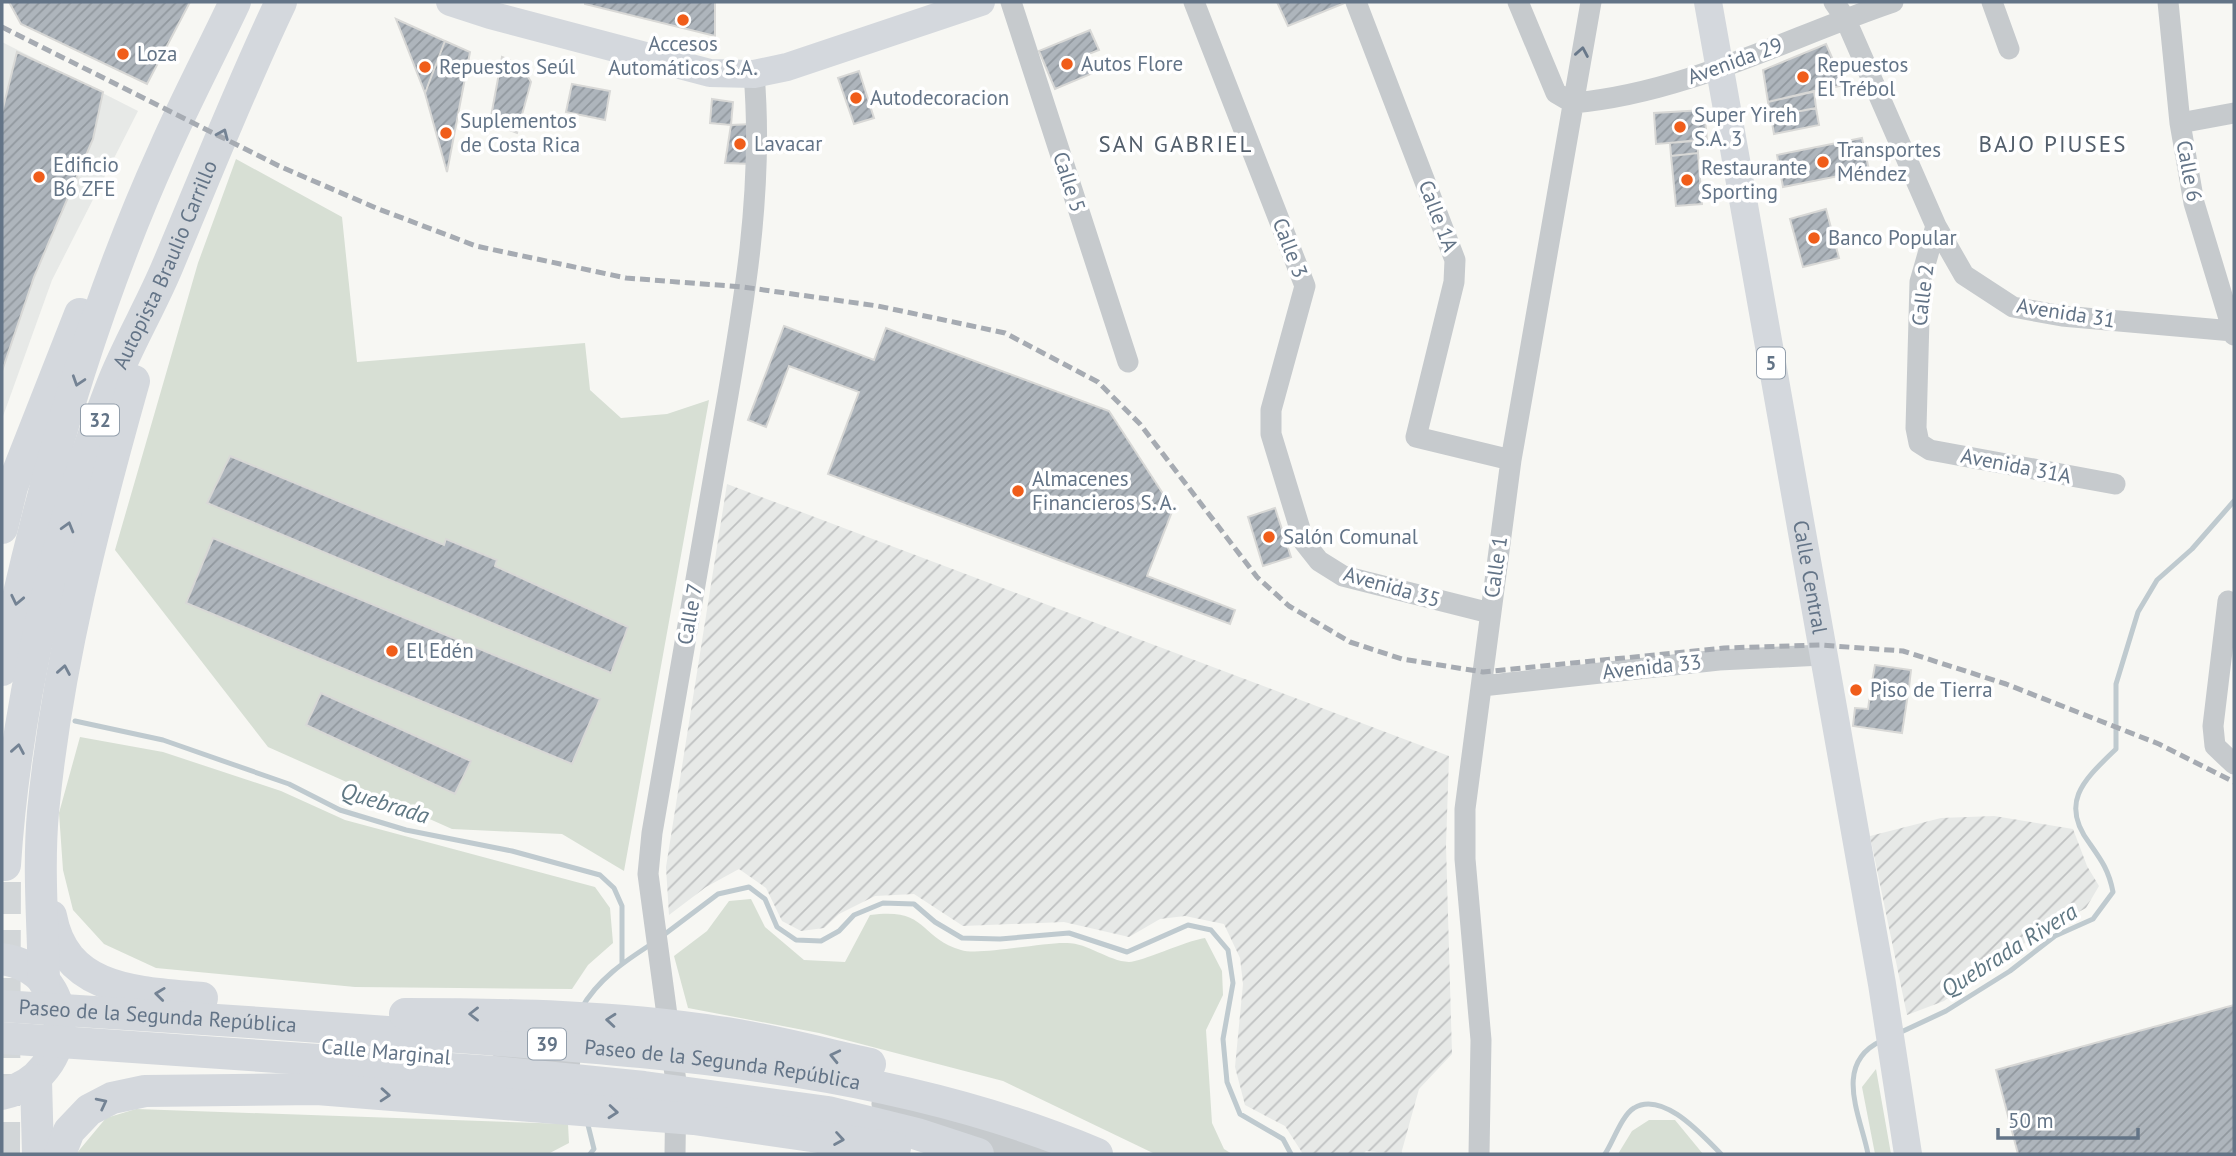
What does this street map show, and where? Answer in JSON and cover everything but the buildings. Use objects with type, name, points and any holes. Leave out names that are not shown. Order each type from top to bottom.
[{"type":"highway","name":"Autopista Braulio Carrillo","points":[[2,670],[25,565],[55,455],[101,309],[163,151],[235,2]]},
{"type":"highway","name":"Autopista Braulio Carrillo","points":[[5,865],[17,754],[51,587],[109,395],[163,278],[281,2]]},
{"type":"highway","points":[[2,528],[7,500],[92,284],[163,151]]},
{"type":"highway","points":[[44,982],[41,863],[50,756],[85,560],[163,278]]},
{"type":"highway","points":[[41,863],[55,940],[76,966],[107,984],[181,996],[349,1014]]},
{"type":"highway","points":[[2,959],[27,967],[44,982],[73,1033],[317,1089]]},
{"type":"highway","name":"Paseo de la Segunda República","points":[[2,1006],[385,1031],[694,1057],[880,1087],[947,1104],[1090,1150]]},
{"type":"highway","points":[[2,1094],[36,1080],[73,1033],[349,1014],[543,1014],[718,1031],[927,1077],[999,1102],[1090,1150]]},
{"type":"highway","name":"Paseo de la Segunda República","points":[[2,1038],[495,1072],[644,1087],[828,1112],[917,1134],[978,1154]]},
{"type":"highway","points":[[36,1080],[38,1154]]},
{"type":"highway","points":[[60,1154],[69,1131],[89,1110],[112,1098],[145,1091],[317,1089],[694,1119],[934,1154]]},
{"type":"main road","points":[[450,2],[489,15],[710,74],[754,74],[787,67],[981,2]]},
{"type":"main road","name":"Calle Central","points":[[1708,2],[1884,998],[1908,1154]]},
{"type":"street","name":"Calle 5","points":[[1011,2],[1128,362]]},
{"type":"street","name":"Calle 3","points":[[1194,2],[1304,286],[1271,411],[1271,434],[1304,542]]},
{"type":"street","name":"Calle 1A","points":[[1356,2],[1455,260],[1454,282],[1416,437],[1511,460]]},
{"type":"street","points":[[1517,2],[1556,93],[1573,103]]},
{"type":"street","name":"Calle 1","points":[[1479,1154],[1481,1040],[1465,859],[1465,809],[1511,460],[1591,2]]},
{"type":"street","name":"Avenida 29","points":[[1573,103],[1611,100],[1720,70],[1839,10],[1893,2]]},
{"type":"street","points":[[1992,2],[2009,49]]},
{"type":"street","name":"Calle 6","points":[[2168,2],[2180,123],[2194,203],[2234,333]]},
{"type":"street","points":[[1839,10],[1936,226]]},
{"type":"street","name":"Calle 7","points":[[675,1154],[675,1076],[648,874],[652,833],[736,353],[755,205],[758,129],[754,74]]},
{"type":"street","points":[[2180,123],[2234,113]]},
{"type":"street","name":"Avenida 31","points":[[1936,226],[1965,275],[2013,307],[2062,316],[2234,333]]},
{"type":"street","name":"Calle 2","points":[[1919,443],[1916,428],[1920,282],[1936,226]]},
{"type":"street","name":"Avenida 31A","points":[[1919,443],[1930,450],[2016,468],[2115,484]]},
{"type":"street","name":"Avenida 35","points":[[1304,542],[1319,561],[1343,576],[1490,613]]},
{"type":"street","points":[[2228,601],[2213,726],[2215,746],[2234,764]]},
{"type":"street","name":"Avenida 33","points":[[1482,686],[1719,660],[1822,655]]},
{"type":"street","name":"Calle Marginal","points":[[73,1033],[319,1046],[675,1076],[757,1079],[905,1109],[1051,1154]]},
{"type":"street","name":"Calle Marginal","points":[[675,1076],[839,1104],[910,1120],[1014,1154]]},
{"type":"shaded area","name":"Edificio B6 ZFE","points":[[2,42],[138,111],[52,280],[2,419]]},
{"type":"shaded area","points":[[236,159],[342,217],[357,362],[585,343],[590,390],[621,418],[667,414],[709,400],[624,871],[562,834],[452,829],[268,747],[115,550],[198,263]]},
{"type":"shaded area","points":[[727,484],[1449,756],[1446,845],[1452,1054],[1419,1089],[1401,1154],[1366,1151],[1363,1154],[1303,1154],[1285,1126],[1245,1105],[1235,1067],[1243,984],[1240,958],[1224,924],[1185,916],[1160,919],[1129,937],[1064,922],[963,926],[914,894],[875,896],[839,914],[824,928],[801,931],[782,921],[766,888],[739,869],[706,887],[669,915],[666,867]]},
{"type":"shaded area","points":[[80,737],[163,752],[281,791],[345,820],[595,887],[610,908],[613,943],[588,965],[572,989],[355,987],[156,968],[104,944],[73,910],[63,870],[59,813]]},
{"type":"shaded area","points":[[1994,816],[2073,829],[2087,866],[2099,886],[2086,908],[2036,935],[1944,1001],[1907,1015],[1870,836],[1941,818]]},
{"type":"shaded area","points":[[751,899],[765,927],[804,960],[845,962],[870,915],[903,915],[913,919],[937,938],[961,950],[996,950],[1067,943],[1129,962],[1205,938],[1222,971],[1223,995],[1206,1030],[1212,1123],[1224,1149],[1232,1154],[1155,1154],[1003,1081],[819,1033],[688,1008],[674,956],[707,931],[729,901]]},
{"type":"shaded area","points":[[1876,1069],[1891,1154],[1875,1154],[1862,1087]]},
{"type":"shaded area","points":[[136,1109],[568,1124],[569,1143],[548,1154],[76,1154],[106,1118]]},
{"type":"shaded area","points":[[1649,1120],[1675,1120],[1703,1154],[1618,1154],[1632,1131]]},
{"type":"waterway","name":"Quebrada Rivera","points":[[1899,1033],[1946,1011],[2010,971],[2055,936],[2093,919],[2113,892],[2104,866],[2076,816],[2079,792],[2094,771],[2116,749],[2116,684],[2138,612],[2157,580],[2192,549],[2234,501]]},
{"type":"waterway","name":"Quebrada","points":[[75,721],[163,740],[289,784],[340,810],[406,830],[512,851],[600,875],[614,888],[622,906],[622,963]]},
{"type":"waterway","name":"Quebrada Rivera","points":[[661,937],[718,894],[749,887],[765,899],[777,927],[796,940],[821,941],[839,931],[854,915],[883,903],[914,904],[935,922],[962,938],[1000,939],[1069,933],[1127,952],[1188,925],[1211,930],[1228,950],[1233,983],[1223,1039],[1227,1082],[1240,1114],[1283,1139],[1291,1154]]},
{"type":"waterway","name":"Quebrada Rivera","points":[[581,1009],[604,980],[653,943]]},
{"type":"waterway","name":"Quebrada Rivera","points":[[1868,1154],[1856,1108],[1854,1077],[1857,1063],[1866,1051],[1881,1041]]},
{"type":"waterway","name":"Quebrada Rivera","points":[[1605,1154],[1626,1116],[1634,1108],[1645,1104],[1670,1110],[1693,1127],[1721,1154]]},
{"type":"waterway","name":"Quebrada Rivera","points":[[587,1121],[594,1149],[590,1154]]},
{"type":"tunnel","points":[[4,1154],[5,865]]},
{"type":"railway","points":[[2,27],[279,166],[376,208],[476,246],[626,278],[743,287],[878,306],[1005,333],[1098,382],[1140,424],[1257,577],[1289,606],[1350,642],[1402,659],[1483,672],[1724,648],[1820,645],[1903,651],[2006,684],[2159,744],[2234,782]]},
{"type":"place","name":"Accesos Automáticos S.A.","points":[[683,20]]},
{"type":"place","name":"Loza","points":[[123,54]]},
{"type":"place","name":"Autos Flore","points":[[1067,64]]},
{"type":"place","name":"Repuestos Seúl","points":[[425,67]]},
{"type":"place","name":"Repuestos El Trébol","points":[[1803,77]]},
{"type":"place","name":"Autodecoracion","points":[[856,98]]},
{"type":"place","name":"Super Yireh S.A. 3","points":[[1680,127]]},
{"type":"place","name":"Suplementos de Costa Rica","points":[[446,133]]},
{"type":"place","name":"Lavacar","points":[[740,144]]},
{"type":"place","name":"Transportes Méndez","points":[[1823,162]]},
{"type":"place","name":"Edificio B6 ZFE","points":[[39,177]]},
{"type":"place","name":"Restaurante Sporting","points":[[1687,180]]},
{"type":"place","name":"Banco Popular","points":[[1814,238]]},
{"type":"place","name":"Almacenes Financieros S. A.","points":[[1018,491]]},
{"type":"place","name":"Salón Comunal","points":[[1269,537]]},
{"type":"place","name":"El Edén","points":[[392,651]]},
{"type":"place","name":"Piso de Tierra","points":[[1856,690]]},
{"type":"district","name":"SAN GABRIEL","points":[[1176,144]]},
{"type":"district","name":"BAJO PIUSES","points":[[2053,144]]}]
